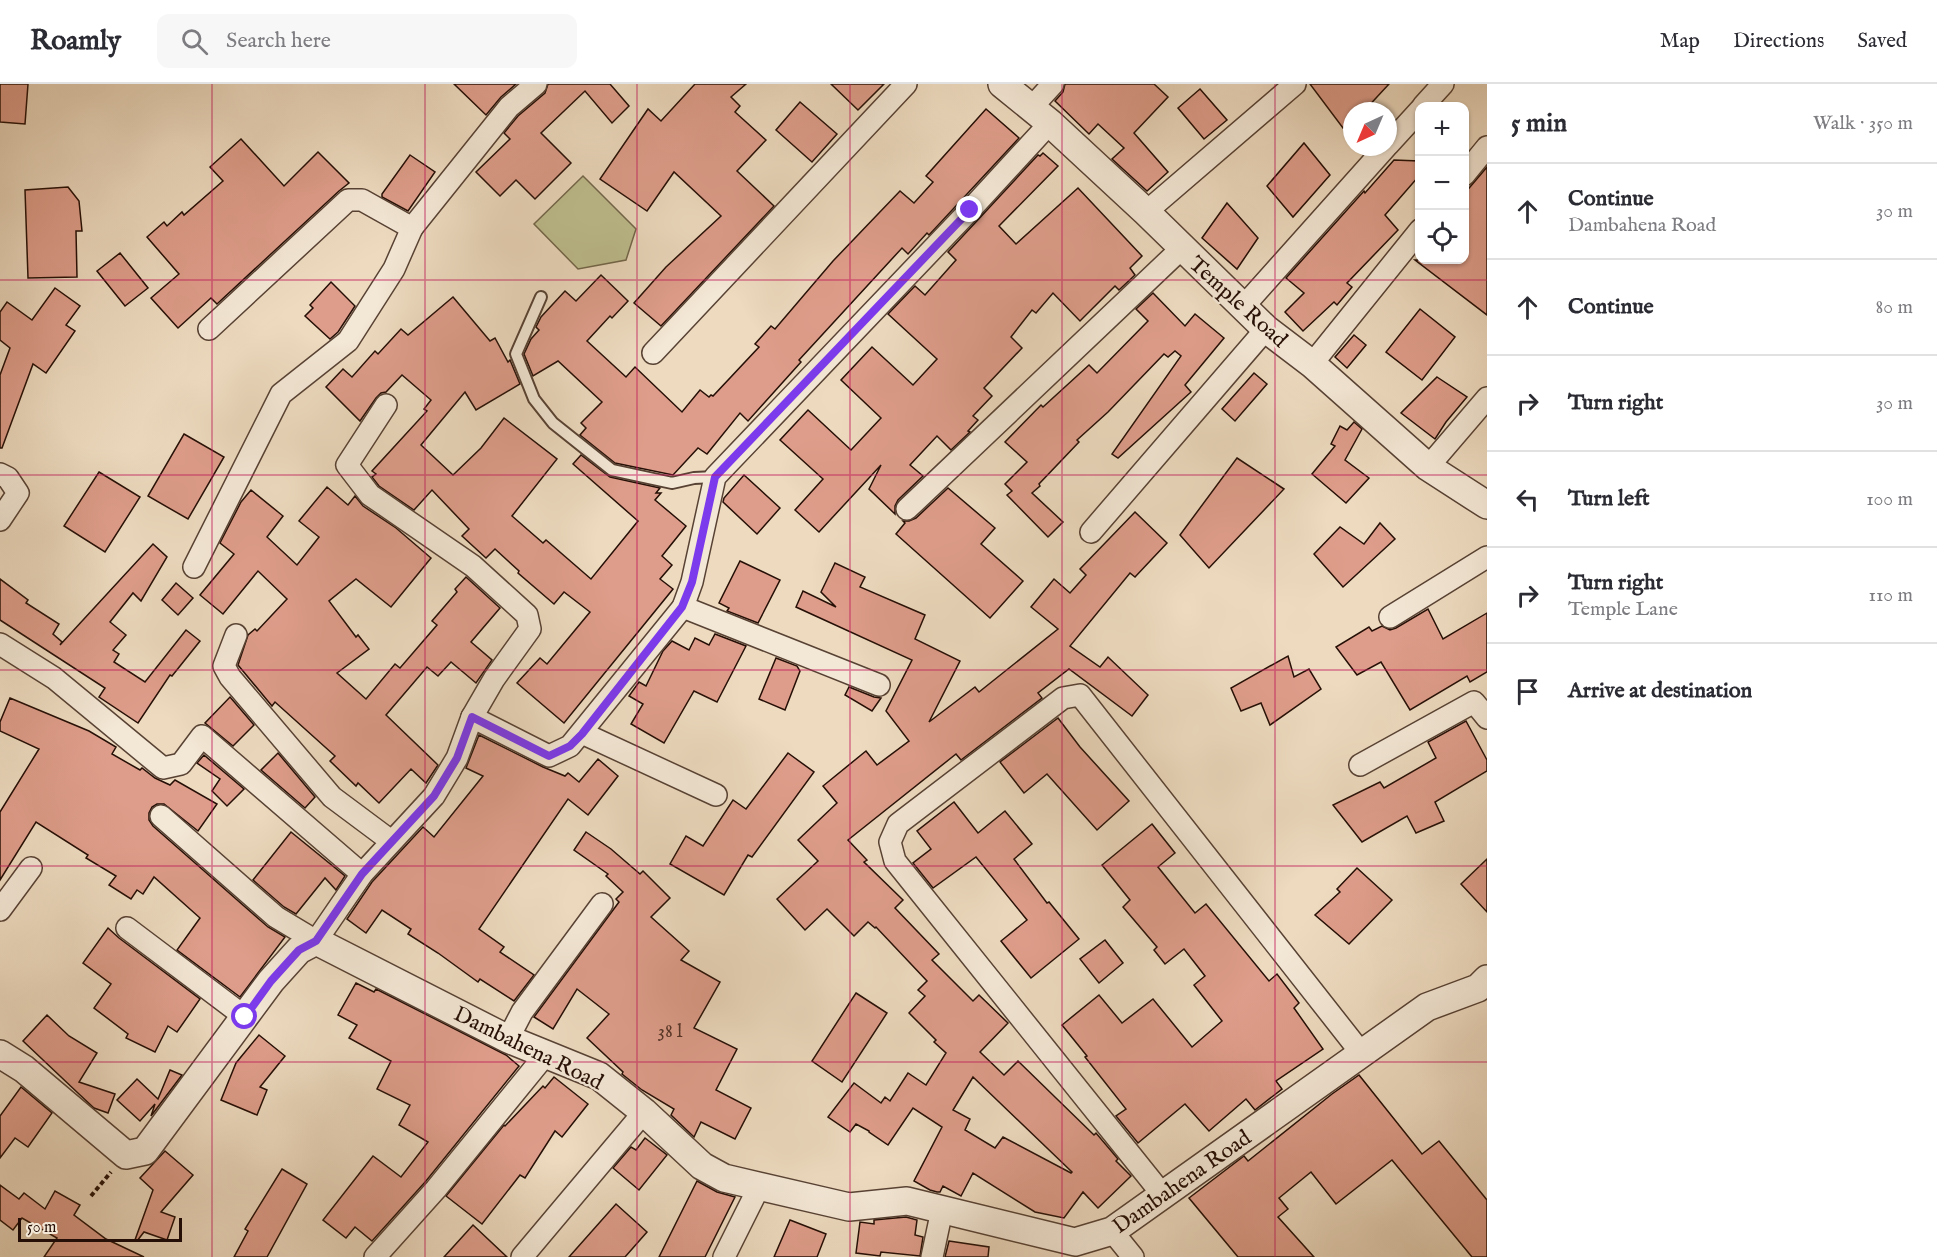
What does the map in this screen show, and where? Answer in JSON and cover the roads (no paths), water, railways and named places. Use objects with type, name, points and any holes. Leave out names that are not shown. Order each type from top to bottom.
[{"type":"street","points":[[194,567],[281,394],[348,341],[394,269],[411,228],[509,107],[536,84]]},
{"type":"street","points":[[653,353],[906,84]]},
{"type":"street","name":"Temple Road","points":[[1002,84],[1041,115],[1146,212],[1266,329],[1312,364],[1428,467],[1487,505]]},
{"type":"street","points":[[472,717],[549,756],[570,746],[582,734],[682,607],[692,582],[715,477],[970,210],[1041,115],[1053,84]]},
{"type":"street","points":[[1146,212],[1295,84]]},
{"type":"street","points":[[1427,102],[1443,84]]},
{"type":"street","points":[[1397,135],[1415,114]]},
{"type":"street","points":[[1469,169],[1487,147]]},
{"type":"street","points":[[1243,307],[1378,156]]},
{"type":"street","points":[[208,329],[348,200],[362,200],[411,228]]},
{"type":"street","points":[[1312,364],[1415,235]]},
{"type":"street","points":[[907,509],[1182,248]]},
{"type":"street","points":[[1090,532],[1266,329]]},
{"type":"street","points":[[1428,467],[1487,398]]},
{"type":"street","points":[[0,1054],[24,1069],[126,1155],[146,1151],[271,981],[299,950],[316,941],[362,874],[434,796],[457,758],[472,717],[494,679],[530,629],[527,615],[473,566],[370,495],[347,465],[386,405]]},
{"type":"street","points":[[0,474],[8,478],[18,493],[0,520]]},
{"type":"street","points":[[1390,617],[1487,557]]},
{"type":"street","points":[[682,607],[879,685]]},
{"type":"street","points":[[236,635],[224,666],[230,677],[332,797],[391,841]]},
{"type":"street","points":[[0,644],[54,678],[163,768],[181,764],[202,736],[362,874]]},
{"type":"street","points":[[1162,1194],[895,861],[890,842],[898,824],[1063,698],[1080,695],[1362,1054]]},
{"type":"street","points":[[1360,765],[1473,702],[1487,718]]},
{"type":"street","points":[[582,734],[716,795]]},
{"type":"street","points":[[161,816],[276,917],[316,941]]},
{"type":"street","points":[[0,910],[31,868]]},
{"type":"street","points":[[508,1039],[522,1012],[602,904]]},
{"type":"street","points":[[127,928],[245,1017]]},
{"type":"street","name":"Dambahena Road","points":[[316,941],[508,1039],[599,1076],[644,1112],[702,1166],[724,1178],[849,1207],[908,1201],[1075,1242],[1112,1232],[1162,1194],[1427,1007],[1484,987]]},
{"type":"street","points":[[375,1257],[436,1189],[546,1054]]},
{"type":"street","points":[[522,1257],[644,1112]]},
{"type":"street","points":[[724,1257],[759,1187]]},
{"type":"street","points":[[932,1257],[942,1210]]},
{"type":"street","points":[[1112,1232],[1133,1257]]},
{"type":"lane","points":[[541,297],[516,354],[534,399],[553,423],[612,470],[672,483],[694,478],[715,477]]}]
